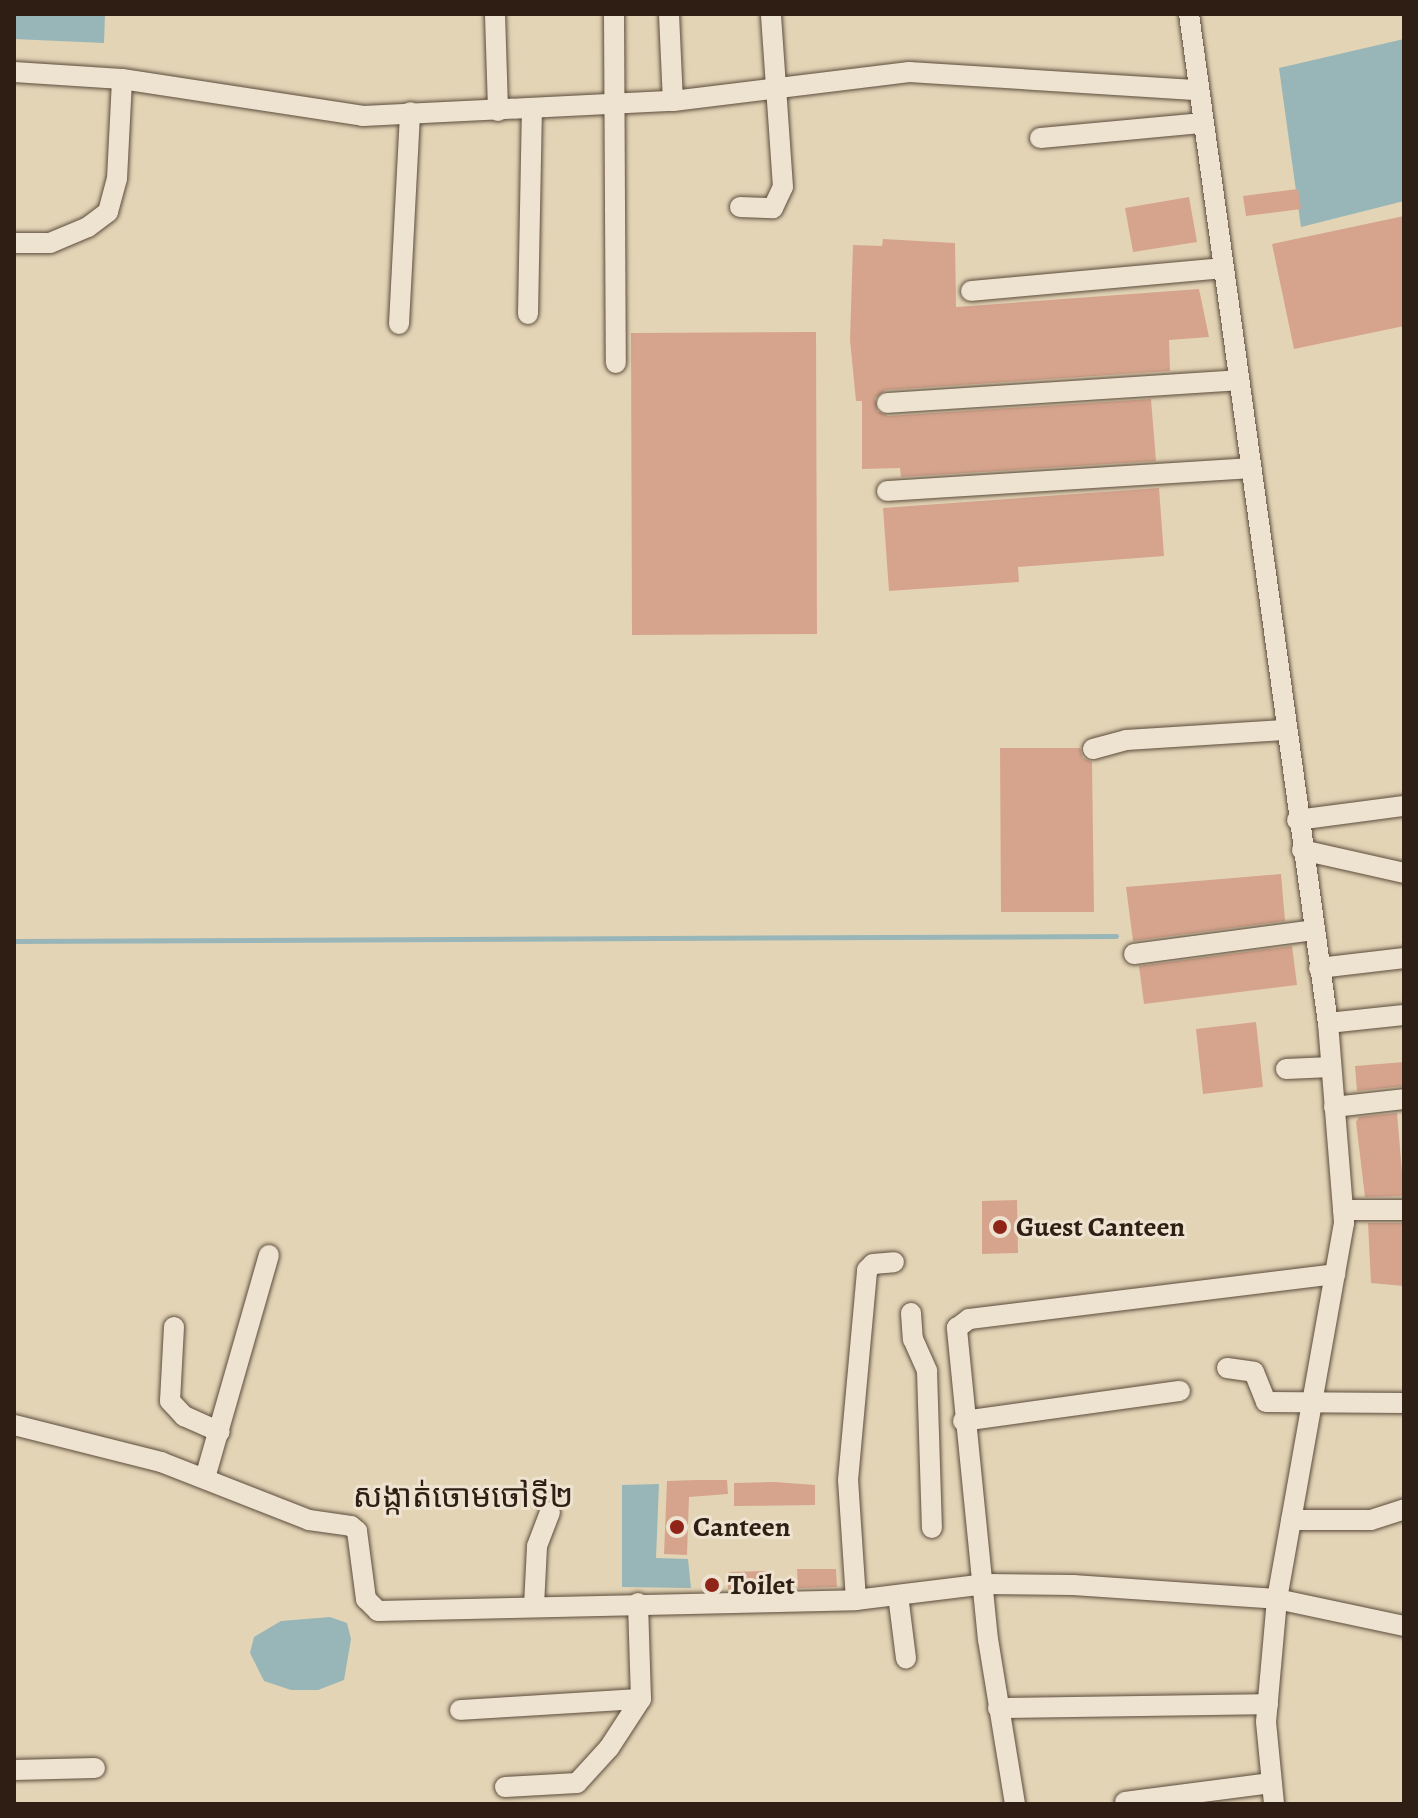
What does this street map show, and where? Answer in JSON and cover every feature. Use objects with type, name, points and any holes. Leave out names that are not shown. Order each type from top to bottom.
[{"type":"street","points":[[495,14],[498,111]]},
{"type":"street","points":[[614,14],[616,363]]},
{"type":"street","points":[[669,14],[673,101]]},
{"type":"street","points":[[740,207],[773,208],[780,200],[771,14]]},
{"type":"street","points":[[1189,14],[1201,123],[1239,380],[1284,730],[1328,1023],[1343,1210],[1335,1274],[1308,1404],[1277,1599],[1268,1704],[1274,1804]]},
{"type":"street","points":[[14,72],[122,79],[363,116],[673,101],[909,72],[1198,90]]},
{"type":"street","points":[[14,243],[50,243],[88,227],[108,212],[117,179],[122,79]]},
{"type":"street","points":[[528,314],[532,109]]},
{"type":"street","points":[[399,324],[410,112]]},
{"type":"street","points":[[1040,138],[1201,123]]},
{"type":"street","points":[[971,291],[1222,268]]},
{"type":"street","points":[[887,403],[1239,380]]},
{"type":"street","points":[[887,491],[1250,468]]},
{"type":"street","points":[[1093,749],[1126,740],[1284,730]]},
{"type":"street","points":[[1297,820],[1404,806]]},
{"type":"street","points":[[1302,850],[1404,873]]},
{"type":"street","points":[[1134,954],[1313,930]]},
{"type":"street","points":[[1319,968],[1404,958]]},
{"type":"street","points":[[1328,1023],[1404,1015]]},
{"type":"street","points":[[1286,1069],[1331,1067]]},
{"type":"street","points":[[1334,1107],[1404,1099]]},
{"type":"street","points":[[1343,1210],[1404,1210]]},
{"type":"street","points":[[205,1478],[269,1255]]},
{"type":"street","points":[[856,1600],[848,1480],[867,1270],[873,1264],[894,1262]]},
{"type":"street","points":[[1015,1804],[998,1708],[986,1584],[963,1421],[957,1328],[969,1319],[1335,1274]]},
{"type":"street","points":[[911,1313],[913,1339],[927,1371],[932,1528]]},
{"type":"street","points":[[174,1327],[170,1401],[184,1416],[220,1432]]},
{"type":"street","points":[[1227,1368],[1254,1372],[1266,1402],[1404,1403]]},
{"type":"street","points":[[963,1421],[1180,1391]]},
{"type":"street","points":[[929,1405],[961,1400]]},
{"type":"street","points":[[14,1425],[205,1478],[309,1520],[351,1526],[357,1531],[366,1599],[378,1611],[856,1600],[986,1584],[1277,1599],[1404,1626]]},
{"type":"street","points":[[1291,1520],[1371,1520],[1404,1509]]},
{"type":"street","points":[[534,1606],[537,1546],[550,1512]]},
{"type":"street","points":[[898,1595],[906,1658]]},
{"type":"street","points":[[505,1787],[584,1779],[641,1699],[638,1603]]},
{"type":"street","points":[[460,1710],[641,1699]]},
{"type":"street","points":[[998,1708],[1268,1704]]},
{"type":"street","points":[[14,1770],[95,1768]]},
{"type":"street","points":[[1125,1802],[1271,1783]]},
{"type":"water","points":[[14,14],[105,14],[104,43],[14,39]]},
{"type":"water","points":[[1404,39],[1404,201],[1301,227],[1279,68]]},
{"type":"water","points":[[659,1484],[656,1558],[688,1559],[691,1588],[622,1587],[622,1485]]},
{"type":"water","points":[[330,1617],[347,1623],[351,1639],[344,1680],[318,1690],[291,1690],[264,1681],[250,1653],[254,1637],[281,1621]]},
{"type":"building","points":[[1298,189],[1301,209],[1246,216],[1243,196]]},
{"type":"building","points":[[1189,197],[1197,242],[1133,252],[1125,208]]},
{"type":"building","points":[[1404,216],[1404,326],[1294,349],[1272,244]]},
{"type":"building","points":[[883,239],[955,243],[956,307],[1199,289],[1209,337],[1169,340],[1170,371],[886,390],[875,398],[877,411],[888,416],[1151,399],[1156,461],[901,477],[900,468],[862,469],[862,401],[856,401],[850,340],[853,245],[882,246]]},
{"type":"building","points":[[816,332],[817,634],[632,635],[631,333]]},
{"type":"building","points":[[1159,488],[1164,556],[1018,567],[1019,582],[889,591],[883,508]]},
{"type":"building","points":[[1000,748],[1080,748],[1083,758],[1092,762],[1094,912],[1001,912]]},
{"type":"building","points":[[1281,874],[1285,921],[1133,941],[1126,887]]},
{"type":"building","points":[[1292,946],[1297,985],[1144,1004],[1139,966]]},
{"type":"building","points":[[1256,1022],[1263,1087],[1203,1094],[1196,1029]]},
{"type":"building","points":[[1404,1062],[1404,1086],[1357,1091],[1355,1066]]},
{"type":"building","points":[[1397,1113],[1404,1196],[1365,1197],[1356,1122],[1359,1117]]},
{"type":"building","name":"Guest Canteen","points":[[1017,1200],[1018,1253],[982,1254],[982,1201]]},
{"type":"building","points":[[1368,1223],[1404,1223],[1404,1286],[1371,1283]]},
{"type":"building","points":[[727,1480],[728,1494],[689,1497],[687,1555],[664,1554],[667,1481]]},
{"type":"building","points":[[734,1483],[815,1485],[815,1505],[734,1506]]},
{"type":"building","points":[[797,1569],[836,1569],[837,1587],[798,1588]]},
{"type":"building","points":[[766,1571],[766,1589],[728,1590],[728,1572]]},
{"type":"waterway","points":[[14,941],[1116,936]]},
{"type":"place","name":"Guest Canteen","points":[[1000,1227]]},
{"type":"place","name":"Canteen","points":[[677,1527]]},
{"type":"place","name":"Toilet","points":[[712,1585]]},
{"type":"district","name":"សង្កាត់ចោមចៅទី២","points":[[463,1496]]}]
